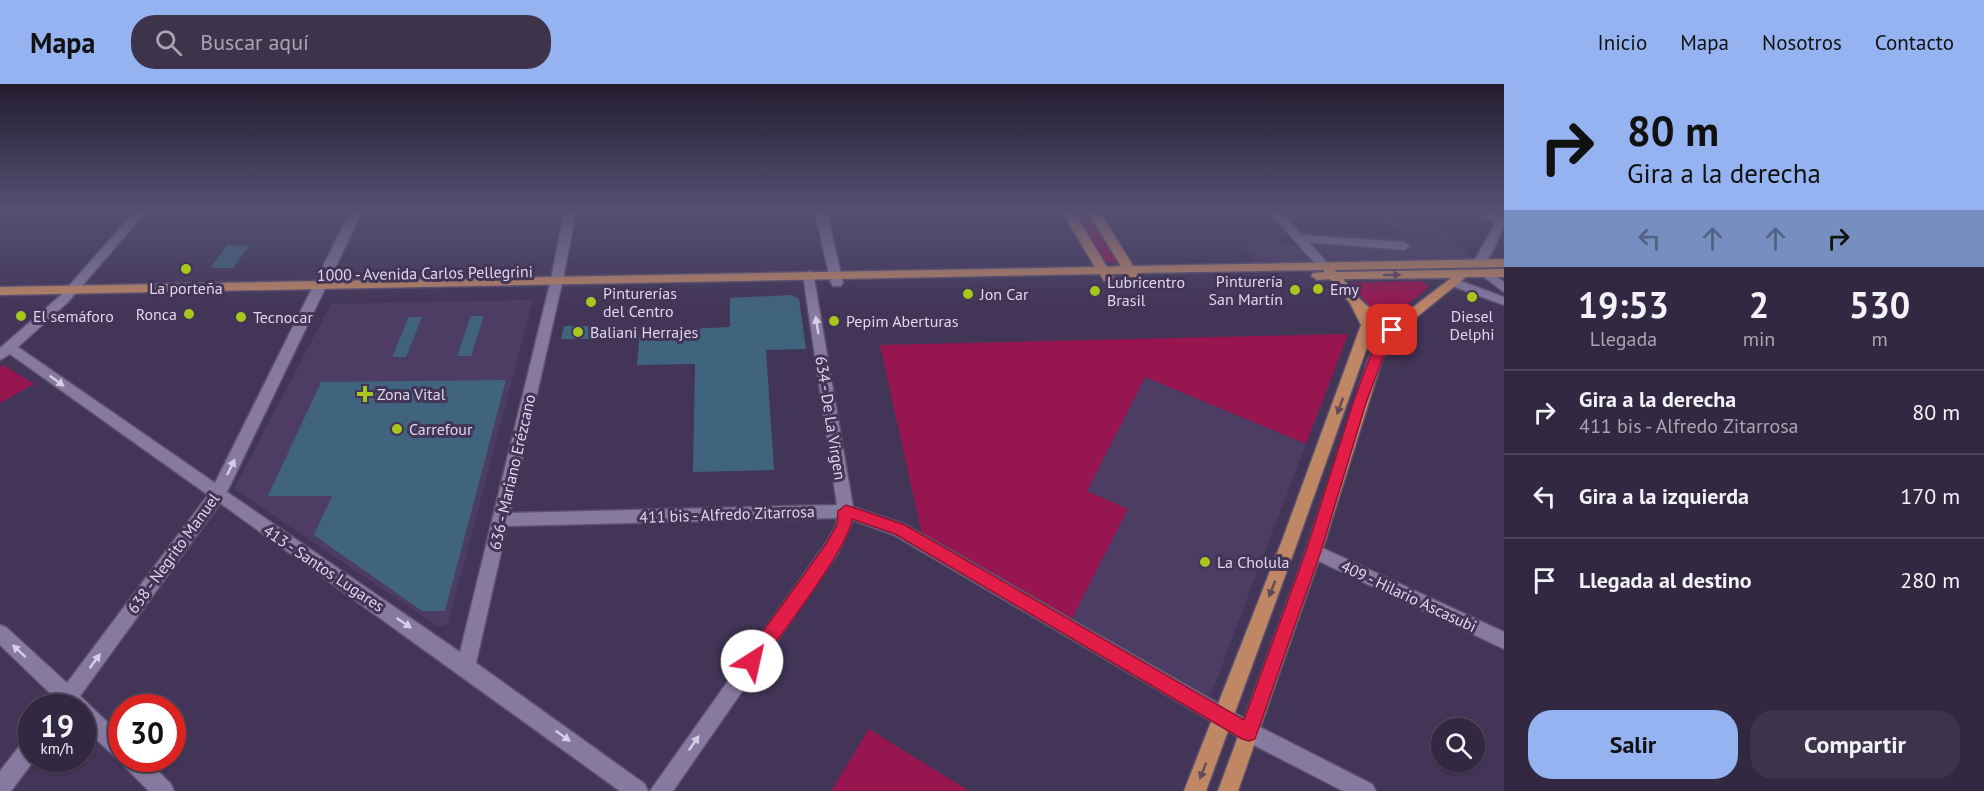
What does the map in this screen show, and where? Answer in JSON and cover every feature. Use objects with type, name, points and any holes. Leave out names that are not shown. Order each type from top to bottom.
[{"type":"main road","points":[[1088,245],[1106,275]]},
{"type":"main road","points":[[1114,245],[1132,274]]},
{"type":"main road","points":[[1228,791],[1314,551],[1376,357],[1387,337],[1402,322],[1479,263]]},
{"type":"main road","name":"1000 - Avenida Carlos Pellegrini","points":[[0,300],[69,294],[320,287],[1329,271],[1504,263]]},
{"type":"main road","name":"1000 - Avenida Carlos Pellegrini","points":[[1329,271],[1458,278],[1504,273]]},
{"type":"main road","points":[[1195,791],[1368,326],[1362,310],[1329,271]]},
{"type":"main road","name":"1000 - Avenida Carlos Pellegrini","points":[[0,291],[69,294]]},
{"type":"main road","points":[[1362,310],[1375,317],[1402,322]]},
{"type":"street","points":[[5,351],[69,294],[111,245]]},
{"type":"street","name":"638 - Negrito Manuel","points":[[80,694],[217,495],[340,245]]},
{"type":"street","name":"636 - Mariano Erézcano","points":[[466,665],[563,245]]},
{"type":"street","points":[[828,245],[835,278]]},
{"type":"street","points":[[1305,245],[1329,271]]},
{"type":"street","points":[[1391,245],[1404,246]]},
{"type":"street","points":[[1479,263],[1490,245]]},
{"type":"street","points":[[1488,274],[1504,288]]},
{"type":"street","points":[[1458,278],[1504,301]]},
{"type":"street","name":"634 - De La Virgen","points":[[660,791],[832,548],[844,526],[846,511],[810,280]]},
{"type":"street","name":"413 - Santos Lugares","points":[[5,351],[466,665],[638,791]]},
{"type":"street","name":"411 bis - Alfredo Zitarrosa","points":[[501,520],[846,511],[900,530],[1249,732],[1365,791]]},
{"type":"street","name":"409 - Hilario Ascasubi","points":[[1314,551],[1504,641]]},
{"type":"street","points":[[0,633],[60,694]]},
{"type":"street","points":[[96,727],[108,738]]},
{"type":"street","points":[[0,788],[18,764]]},
{"type":"street","points":[[144,772],[164,791]]},
{"type":"shaded area","points":[[1093,245],[1111,245],[1119,257],[1118,262],[1110,263],[1102,259]]},
{"type":"shaded area","points":[[1243,245],[1298,245],[1311,261],[1259,266]]},
{"type":"shaded area","points":[[1309,245],[1459,245],[1473,259],[1332,263],[1324,260]]},
{"type":"shaded area","points":[[1422,281],[1429,287],[1392,317],[1375,314],[1351,283]]},
{"type":"shaded area","points":[[533,300],[448,624],[439,627],[234,489],[331,304]]},
{"type":"shaded area","points":[[1348,334],[1306,444],[1145,377],[1087,491],[1128,509],[1070,622],[923,539],[880,345]]},
{"type":"shaded area","points":[[3,365],[34,384],[0,403],[0,368]]},
{"type":"shaded area","points":[[1145,377],[1306,444],[1209,699],[1070,622],[1127,509],[1087,491]]},
{"type":"shaded area","points":[[869,729],[969,791],[831,791]]},
{"type":"building","points":[[227,245],[250,245],[233,268],[210,268]]},
{"type":"building","points":[[792,295],[799,299],[806,349],[766,350],[774,470],[693,472],[695,364],[637,365],[640,331],[730,327],[730,298]]},
{"type":"building","points":[[471,316],[484,316],[471,356],[457,356]]},
{"type":"building","points":[[409,317],[422,317],[406,357],[392,357]]},
{"type":"building","name":"Baliani Herrajes","points":[[564,326],[593,326],[591,339],[561,339]]},
{"type":"building","points":[[506,380],[445,611],[422,611],[314,535],[332,496],[268,496],[321,382]]},
{"type":"place","name":"La porteña","points":[[186,269]]},
{"type":"place","name":"Emy","points":[[1318,289]]},
{"type":"place","name":"Pinturería San Martín","points":[[1295,290]]},
{"type":"place","name":"Lubricentro Brasil","points":[[1095,291]]},
{"type":"place","name":"Jon Car","points":[[968,294]]},
{"type":"place","name":"Diesel Delphi","points":[[1472,297]]},
{"type":"place","name":"Pinturerías del Centro","points":[[591,302]]},
{"type":"place","name":"Ronca","points":[[189,314]]},
{"type":"place","name":"El semáforo","points":[[21,316]]},
{"type":"place","name":"Tecnocar","points":[[241,317]]},
{"type":"place","name":"Pepim Aberturas","points":[[834,321]]},
{"type":"place","name":"Baliani Herrajes","points":[[578,332]]},
{"type":"place","name":"Zona Vital","points":[[365,394]]},
{"type":"place","name":"Carrefour","points":[[397,429]]},
{"type":"place","name":"La Cholula","points":[[1205,562]]},
{"type":"route","points":[[752,661],[832,548],[844,526],[846,511],[900,530],[1249,732],[1314,551],[1359,403],[1376,357],[1392,330]]}]
